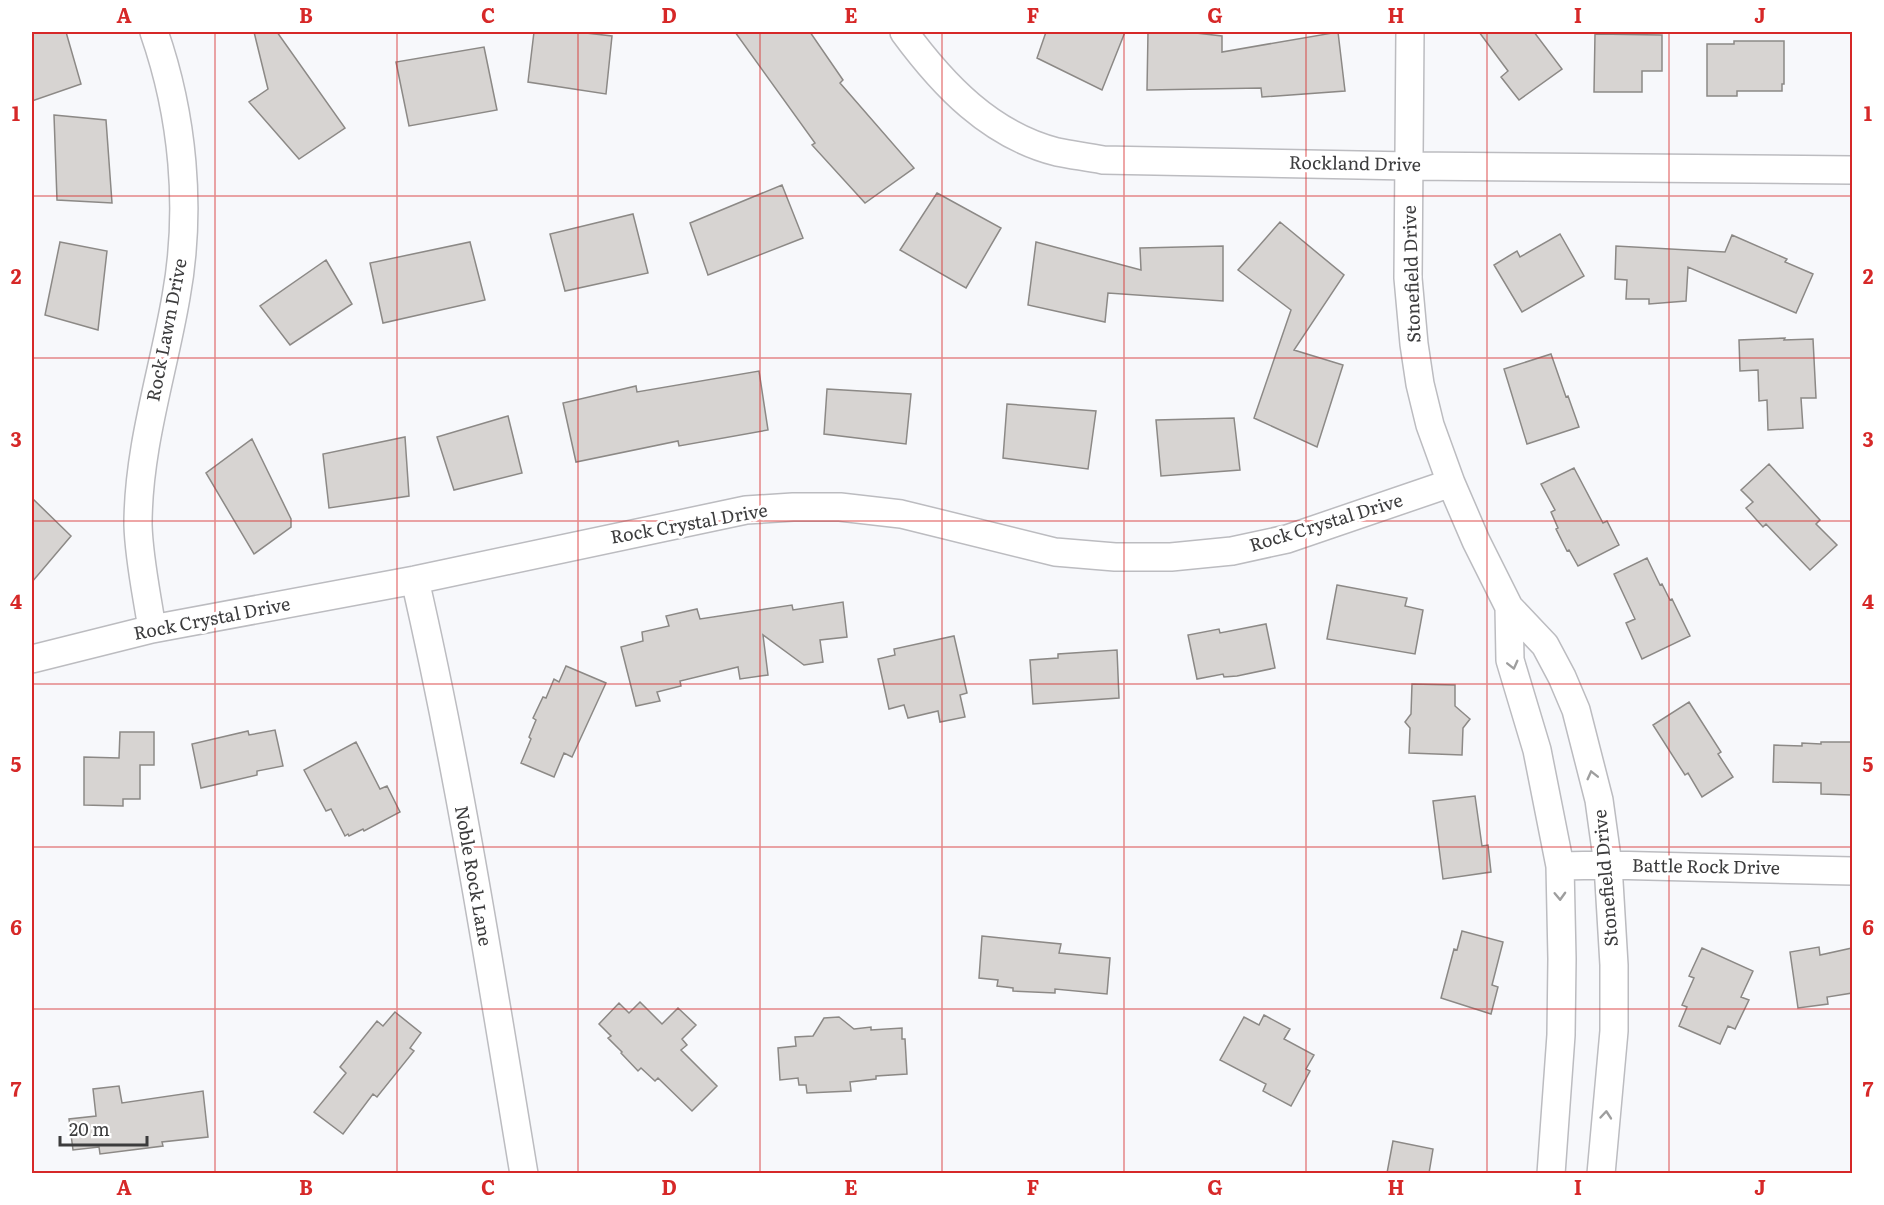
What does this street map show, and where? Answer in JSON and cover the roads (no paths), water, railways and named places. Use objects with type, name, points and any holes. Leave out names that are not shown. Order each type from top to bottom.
[{"type":"street","name":"Rock Lawn Drive","points":[[152,629],[140,557],[139,513],[145,439],[176,296],[184,213],[178,131],[170,89],[154,32]]},
{"type":"street","name":"Rockland Drive","points":[[904,32],[930,67],[966,103],[1014,135],[1058,152],[1103,160],[1409,166],[1852,170]]},
{"type":"street","name":"Stonefield Drive","points":[[1410,32],[1408,278],[1414,344],[1420,384],[1430,425],[1451,483],[1476,541],[1509,607],[1545,645],[1562,677],[1576,710],[1599,800],[1608,865],[1614,964],[1614,1031],[1601,1173]]},
{"type":"street","name":"Rock Crystal Drive","points":[[32,659],[152,629],[415,580],[746,510],[840,507],[901,514],[1055,552],[1115,557],[1182,556],[1232,551],[1287,539],[1451,483]]},
{"type":"street","name":"Noble Rock Lane","points":[[415,580],[468,840],[524,1173]]},
{"type":"street","name":"Stonefield Drive","points":[[1509,607],[1510,660],[1537,750],[1560,866],[1561,1035],[1551,1173]]},
{"type":"street","name":"Battle Rock Drive","points":[[1560,866],[1608,865],[1852,871]]}]
